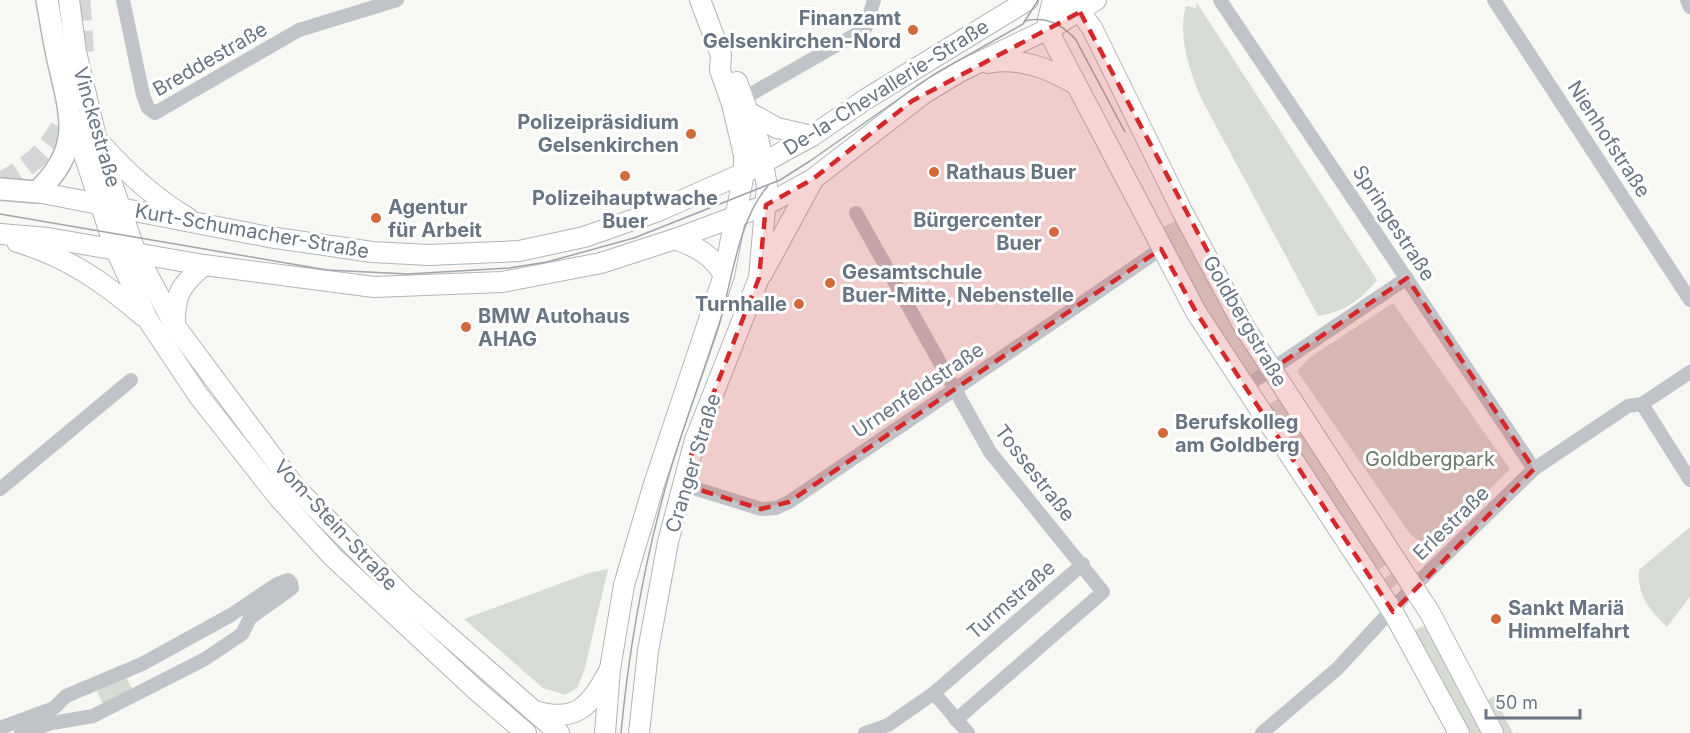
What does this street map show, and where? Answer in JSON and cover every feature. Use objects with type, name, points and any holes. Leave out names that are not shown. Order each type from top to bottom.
[{"type":"main road","name":"Vinckestraße","points":[[47,0],[72,118],[115,249]]},
{"type":"main road","name":"Vinckestraße","points":[[69,0],[76,52],[96,137],[135,251]]},
{"type":"main road","points":[[700,0],[721,55],[720,70],[741,105],[777,128],[812,136]]},
{"type":"main road","name":"De-la-Chevallerie-Straße","points":[[744,173],[812,136],[866,99],[1028,0]]},
{"type":"main road","points":[[1049,29],[1053,0]]},
{"type":"main road","name":"Goldbergstraße","points":[[1061,0],[1080,12],[1092,28],[1182,211],[1271,370],[1432,617],[1493,733]]},
{"type":"main road","name":"De-la-Chevallerie-Straße","points":[[734,216],[766,205],[813,179],[912,101],[959,72],[1080,12],[1096,0]]},
{"type":"main road","name":"Goldbergstraße","points":[[1049,29],[1075,84],[1196,312],[1393,612],[1459,733]]},
{"type":"main road","points":[[959,72],[990,63],[1012,62],[1050,70],[1075,84]]},
{"type":"main road","name":"Cranger Straße","points":[[639,733],[657,595],[695,440],[759,278],[767,186],[759,142],[741,105]]},
{"type":"main road","name":"Cranger Straße","points":[[605,733],[610,669],[624,585],[654,484],[724,275],[744,173],[741,105]]},
{"type":"main road","points":[[37,192],[54,176],[64,157],[72,118]]},
{"type":"main road","points":[[96,137],[127,172],[161,200],[195,222]]},
{"type":"main road","name":"Kurt-Schumacher-Straße","points":[[0,189],[37,192],[100,203],[296,242],[372,252],[429,255],[519,251],[584,237],[658,211],[744,173]]},
{"type":"main road","points":[[759,278],[813,179]]},
{"type":"main road","name":"Kurt-Schumacher-Straße","points":[[0,236],[135,251],[204,265],[374,287],[452,285],[518,279],[601,263],[675,239],[734,216]]},
{"type":"main road","points":[[0,236],[38,249],[93,276],[148,320]]},
{"type":"main road","points":[[675,239],[706,253],[716,261],[724,275]]},
{"type":"main road","name":"Vom-Stein-Straße","points":[[115,249],[148,320],[198,395],[279,498],[333,557],[385,607],[526,733]]},
{"type":"main road","name":"Vom-Stein-Straße","points":[[135,251],[175,326],[295,488],[404,597],[559,733]]},
{"type":"main road","points":[[175,326],[177,296],[184,282],[204,265]]},
{"type":"main road","points":[[533,711],[556,717],[572,715],[593,697],[610,669]]},
{"type":"street","name":"Breddestraße","points":[[123,0],[142,95],[148,108],[155,113],[299,30],[397,0]]},
{"type":"street","points":[[741,105],[865,29],[874,0]]},
{"type":"street","name":"Springestraße","points":[[1220,0],[1534,469]]},
{"type":"street","points":[[1687,0],[1690,7]]},
{"type":"street","name":"Nienhofstraße","points":[[1496,1],[1690,300]]},
{"type":"street","name":"Tossestraße","points":[[856,213],[990,452],[1083,564]]},
{"type":"street","name":"Urnenfeldstraße","points":[[684,485],[761,509],[789,502],[1161,249]]},
{"type":"street","points":[[1245,387],[1407,278]]},
{"type":"street","name":"Erlestraße","points":[[1262,733],[1337,669],[1393,612],[1412,588],[1534,469],[1628,406],[1642,404],[1690,372]]},
{"type":"street","points":[[0,489],[131,380]]},
{"type":"street","points":[[1642,404],[1690,480]]},
{"type":"street","name":"Turmstraße","points":[[865,733],[888,725],[934,693],[1083,564],[1103,592],[956,720]]},
{"type":"street","points":[[0,728],[54,708],[66,696],[142,663],[231,615],[277,584],[288,580],[291,583],[292,588],[285,595],[250,618],[242,634],[205,659],[93,716],[21,733]]},
{"type":"street","points":[[231,615],[242,634]]},
{"type":"street","points":[[142,663],[154,686]]},
{"type":"street","points":[[934,693],[968,733]]},
{"type":"street","points":[[54,708],[60,723]]},
{"type":"highlighted area","points":[[1080,12],[1271,370],[1407,278],[1534,469],[1393,612],[1196,312],[1161,249],[789,502],[761,509],[684,485],[695,440],[759,278],[766,205],[813,179],[912,101]]},
{"type":"green space","points":[[1197,3],[1377,280],[1364,294],[1344,308],[1318,316],[1202,100],[1189,66],[1183,29],[1186,6],[1196,8]]},
{"type":"green space","points":[[1181,219],[1261,365],[1260,371],[1251,376],[1245,373],[1156,230]]},
{"type":"green space","name":"Goldbergpark","points":[[1393,303],[1510,469],[1449,530],[1425,546],[1410,534],[1297,371],[1309,358]]},
{"type":"green space","points":[[1282,396],[1392,561],[1374,573],[1264,408]]},
{"type":"green space","points":[[1690,527],[1690,597],[1667,627],[1642,595],[1639,570]]},
{"type":"green space","points":[[608,569],[584,672],[577,688],[565,695],[543,688],[464,619],[589,573]]},
{"type":"green space","points":[[1398,570],[1399,581],[1393,588],[1387,588],[1380,581]]},
{"type":"green space","points":[[1427,624],[1486,733],[1468,733],[1411,632]]},
{"type":"green space","points":[[126,677],[133,690],[103,704],[97,691]]},
{"type":"green space","points":[[1494,696],[1513,733],[1502,733],[1485,701]]},
{"type":"tunnel","points":[[80,0],[84,60]]},
{"type":"tunnel","points":[[0,183],[13,176],[43,152],[72,107]]},
{"type":"tram line","points":[[0,214],[327,270],[408,274],[509,268],[547,262],[634,238],[780,180],[933,75],[1023,24],[1038,0]]},
{"type":"tram line","points":[[1025,21],[1040,20],[1053,23],[1076,40],[1125,132]]},
{"type":"tram line","points":[[621,733],[638,606],[667,482],[720,322],[743,232],[758,199],[768,186]]},
{"type":"place","name":"Finanzamt Gelsenkirchen-Nord","points":[[913,30]]},
{"type":"place","name":"Polizeipräsidium Gelsenkirchen","points":[[691,134]]},
{"type":"place","name":"Rathaus Buer","points":[[934,172]]},
{"type":"place","name":"Polizeihauptwache Buer","points":[[625,176]]},
{"type":"place","name":"Agentur für Arbeit","points":[[376,218]]},
{"type":"place","name":"Bürgercenter Buer","points":[[1054,232]]},
{"type":"place","name":"Gesamtschule Buer-Mitte, Nebenstelle","points":[[830,283]]},
{"type":"place","name":"Turnhalle","points":[[799,304]]},
{"type":"place","name":"BMW Autohaus AHAG","points":[[466,327]]},
{"type":"place","name":"Berufskolleg am Goldberg","points":[[1163,433]]},
{"type":"place","name":"Sankt Mariä Himmelfahrt","points":[[1496,619]]}]
